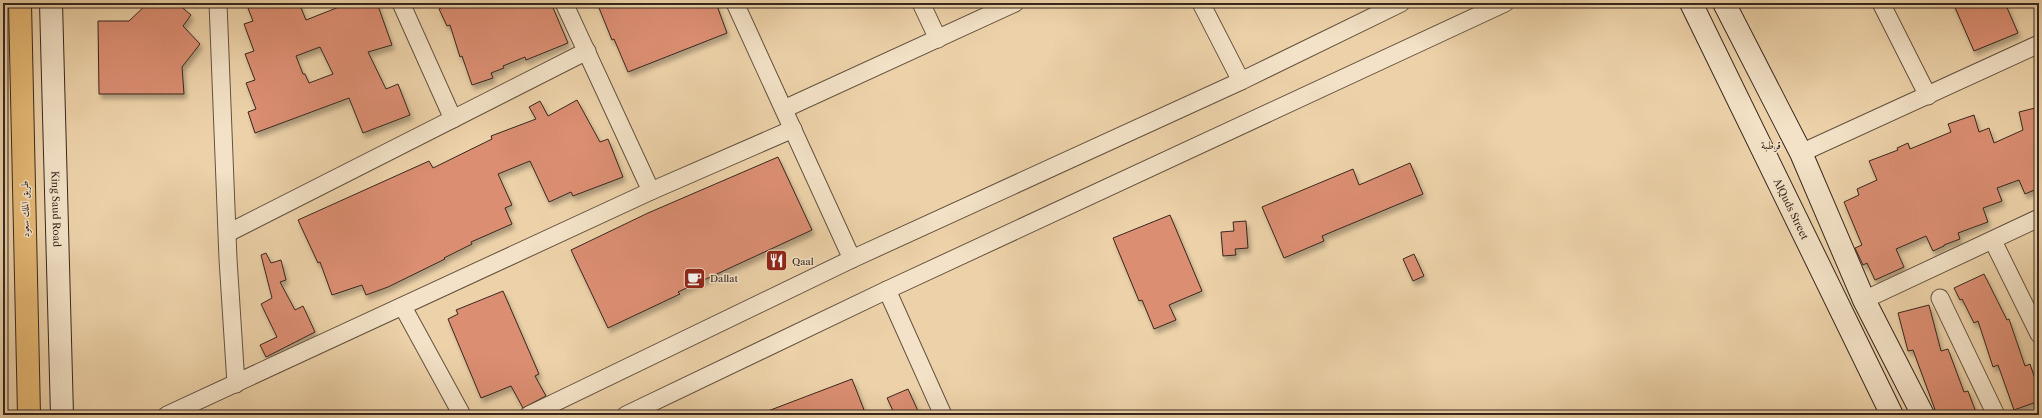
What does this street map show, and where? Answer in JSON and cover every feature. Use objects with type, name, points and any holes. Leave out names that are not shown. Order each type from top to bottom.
[{"type":"main road","name":"طريق الملك سعود","points":[[20,3],[29,415]]},
{"type":"street","name":"King Saud Road","points":[[51,3],[62,415]]},
{"type":"street","points":[[218,3],[236,384]]},
{"type":"street","points":[[401,3],[453,119]]},
{"type":"street","points":[[564,3],[651,191]]},
{"type":"street","points":[[735,3],[852,259]]},
{"type":"street","points":[[921,3],[938,39]]},
{"type":"street","points":[[784,109],[1014,3]]},
{"type":"street","points":[[1201,3],[1241,81]]},
{"type":"street","points":[[529,415],[852,259],[1241,81],[1401,3]]},
{"type":"street","points":[[626,415],[887,290],[1505,3]]},
{"type":"street","name":"AlQuds Street","points":[[1691,3],[1892,415]]},
{"type":"street","points":[[1724,3],[1801,152],[1864,300],[1922,415]]},
{"type":"street","points":[[1880,3],[1928,96]]},
{"type":"street","points":[[1801,152],[1928,96],[2039,44]]},
{"type":"street","points":[[228,233],[587,52]]},
{"type":"street","points":[[167,415],[651,191],[793,129]]},
{"type":"street","points":[[1864,300],[2039,218]]},
{"type":"street","points":[[1993,240],[2039,334]]},
{"type":"street","points":[[887,290],[943,415]]},
{"type":"street","points":[[1940,298],[1996,415]]},
{"type":"street","points":[[403,307],[462,415]]},
{"type":"building","points":[[148,3],[177,3],[191,15],[183,26],[200,44],[182,67],[184,94],[99,94],[98,21],[129,21]]},
{"type":"building","points":[[246,3],[299,3],[306,20],[349,3],[377,3],[392,45],[368,52],[386,89],[398,84],[410,115],[363,133],[349,98],[255,133],[248,112],[256,109],[246,83],[255,80],[245,54],[254,51],[244,24],[253,21]],"holes":[[[320,47],[333,74],[309,83],[305,74],[303,74],[296,56]]]},
{"type":"building","points":[[452,3],[551,3],[568,43],[526,60],[525,57],[503,66],[504,68],[491,73],[493,78],[472,85],[462,56],[460,57],[450,25],[447,26],[439,9]]},
{"type":"building","points":[[597,3],[716,3],[727,33],[628,72],[614,39],[612,40]]},
{"type":"building","points":[[1953,3],[2005,3],[2018,33],[1974,51]]},
{"type":"building","points":[[577,100],[600,142],[608,139],[623,177],[573,196],[571,192],[549,202],[530,161],[498,174],[512,205],[505,208],[512,224],[471,242],[472,244],[444,258],[445,259],[388,287],[366,295],[362,285],[332,295],[320,262],[318,263],[298,220],[429,161],[433,168],[492,139],[491,136],[536,119],[529,107],[540,101],[548,116]]},
{"type":"building","points":[[2039,107],[2039,188],[2025,194],[2019,180],[1997,188],[2002,201],[1983,208],[1988,222],[1958,233],[1960,239],[1933,251],[1926,236],[1896,249],[1904,267],[1875,280],[1867,263],[1863,265],[1855,248],[1862,245],[1844,202],[1859,195],[1857,189],[1877,180],[1869,161],[1898,150],[1897,148],[1908,143],[1910,149],[1951,132],[1948,124],[1974,115],[1979,132],[1989,128],[1994,143],[2023,130],[2019,112]]},
{"type":"building","points":[[778,157],[812,230],[678,292],[680,294],[608,328],[571,250],[648,213]]},
{"type":"building","points":[[1410,163],[1423,194],[1322,236],[1324,241],[1284,258],[1262,207],[1353,169],[1359,185]]},
{"type":"building","points":[[1170,215],[1202,291],[1169,305],[1176,320],[1154,329],[1142,300],[1139,301],[1113,238]]},
{"type":"building","points":[[1246,221],[1248,248],[1235,249],[1236,255],[1223,256],[1221,232],[1234,231],[1233,222]]},
{"type":"building","points":[[266,253],[271,263],[281,260],[286,280],[280,282],[295,310],[303,306],[315,332],[266,357],[260,345],[277,337],[261,304],[272,298],[261,255]]},
{"type":"building","points":[[1414,254],[1424,276],[1413,281],[1403,259]]},
{"type":"building","points":[[1984,274],[2007,320],[2009,319],[2025,366],[2030,364],[2039,391],[2039,401],[2014,410],[1998,365],[1993,367],[1978,321],[1974,323],[1962,299],[1960,300],[1954,288]]},
{"type":"building","points":[[503,291],[539,374],[535,376],[546,396],[523,408],[511,386],[481,398],[448,319],[458,314],[456,310]]},
{"type":"building","points":[[1929,305],[1941,351],[1948,349],[1964,392],[1968,391],[1977,415],[1937,415],[1913,350],[1908,351],[1898,313]]},
{"type":"building","points":[[852,379],[866,415],[760,415],[760,414]]},
{"type":"building","points":[[908,389],[918,411],[909,415],[895,415],[887,398]]},
{"type":"place","name":"Qaal","points":[[776,261]]},
{"type":"place","name":"Dallat","points":[[695,278]]},
{"type":"district","name":"قرطبة","points":[[1771,145]]}]
